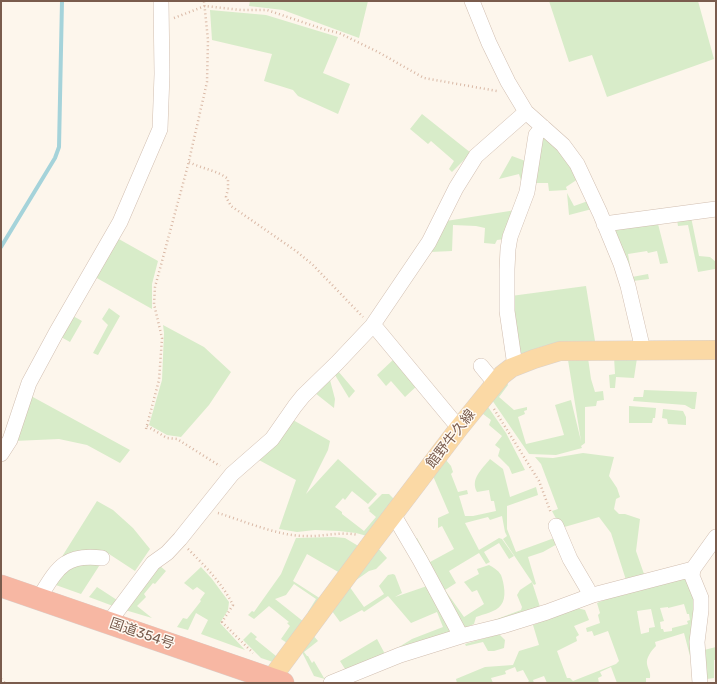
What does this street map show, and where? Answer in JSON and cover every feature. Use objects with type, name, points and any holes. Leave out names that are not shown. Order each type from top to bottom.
[{"type":"highway","name":"国道354号","points":[[1,586],[109,622],[274,682]]},
{"type":"main road","name":"館野牛久線","points":[[274,682],[393,514],[502,375],[515,366],[560,351],[716,350]]},
{"type":"street","points":[[1,454],[10,440],[29,383],[120,222],[160,129],[162,74],[161,1]]},
{"type":"street","points":[[472,1],[489,43],[508,82],[526,112],[563,145],[576,164],[604,224],[628,286],[643,350]]},
{"type":"street","points":[[109,622],[153,563],[167,553],[180,539],[232,474],[272,439],[303,396],[372,326],[429,242],[456,188],[476,156],[526,112]]},
{"type":"street","points":[[515,366],[507,311],[506,269],[508,249],[512,232],[527,192],[536,135],[543,127]]},
{"type":"street","points":[[604,224],[716,209]]},
{"type":"street","points":[[372,326],[376,328],[459,428]]},
{"type":"street","points":[[481,366],[489,390]]},
{"type":"street","points":[[393,514],[461,636]]},
{"type":"street","points":[[556,526],[570,559],[590,596]]},
{"type":"street","points":[[700,683],[697,642],[701,598],[692,576],[693,569],[716,537]]},
{"type":"street","points":[[39,598],[59,568],[72,559],[88,556],[102,558]]},
{"type":"street","points":[[331,683],[400,655],[461,636],[502,626],[547,612],[590,596],[693,569]]},
{"type":"path","points":[[146,430],[159,380],[162,338],[154,304],[155,287],[189,162],[207,82],[208,40],[204,1]]},
{"type":"path","points":[[161,23],[205,6],[241,10],[267,10],[339,33],[378,52],[424,78],[506,92],[515,92]]},
{"type":"path","points":[[189,162],[196,166],[221,174],[228,180],[226,197],[231,206],[312,264],[372,326]]},
{"type":"path","points":[[489,390],[494,409],[539,481],[556,526]]},
{"type":"path","points":[[147,426],[167,438],[177,439],[232,474]]},
{"type":"path","points":[[205,508],[266,528],[294,535],[306,536],[343,533],[361,536],[373,541]]},
{"type":"path","points":[[180,539],[215,577],[228,596],[233,605],[222,622],[254,655]]},
{"type":"path","points":[[1,679],[5,683]]},
{"type":"green space","points":[[250,1],[368,1],[359,38],[283,10],[249,6]]},
{"type":"green space","points":[[549,1],[698,1],[714,59],[607,97],[592,55],[569,62]]},
{"type":"green space","points":[[210,10],[266,15],[338,37],[323,73],[350,84],[338,114],[298,96],[293,90],[264,81],[272,54],[212,40]]},
{"type":"green space","points":[[422,114],[471,153],[452,172],[449,169],[454,161],[431,141],[428,144],[410,129]]},
{"type":"green space","points":[[543,132],[558,148],[578,179],[566,187],[567,190],[549,191],[548,183],[531,183]]},
{"type":"green space","points":[[512,156],[528,162],[523,188],[519,174],[499,179]]},
{"type":"green space","points":[[567,193],[574,206],[588,201],[592,209],[569,215]]},
{"type":"green space","points":[[516,210],[505,239],[497,240],[495,244],[484,243],[485,228],[453,225],[452,251],[430,252],[446,221]]},
{"type":"green space","points":[[691,217],[699,256],[710,257],[716,262],[716,271],[715,269],[698,272],[688,225],[678,226],[677,220]]},
{"type":"green space","points":[[658,224],[668,263],[660,264],[657,251],[628,254],[632,277],[648,274],[649,279],[633,281],[612,229]]},
{"type":"green space","points":[[117,238],[158,261],[152,284],[152,309],[95,277]]},
{"type":"green space","points":[[586,286],[595,341],[543,346],[516,356],[511,296]]},
{"type":"green space","points":[[109,308],[120,316],[98,355],[93,353],[108,325],[102,319]]},
{"type":"green space","points":[[73,316],[82,321],[70,342],[61,337]]},
{"type":"green space","points":[[163,325],[204,347],[231,372],[209,405],[181,437],[167,435],[149,425],[162,380]]},
{"type":"green space","points":[[614,357],[637,358],[634,378],[616,377],[615,388],[610,388],[609,375],[615,374]]},
{"type":"green space","points":[[395,358],[419,384],[405,397],[391,381],[386,386],[377,375]]},
{"type":"green space","points":[[588,358],[591,379],[595,392],[603,391],[604,400],[597,401],[596,406],[585,407],[585,443],[581,446],[582,448],[556,455],[529,454],[492,400],[507,383],[508,385],[499,397],[514,410],[527,407],[527,410],[524,411],[525,414],[518,417],[526,444],[564,435],[555,405],[571,400],[581,441],[568,360]]},
{"type":"green space","points":[[338,371],[355,391],[349,398],[335,375]]},
{"type":"green space","points":[[330,380],[335,399],[334,408],[315,393]]},
{"type":"green space","points":[[644,390],[697,392],[695,409],[685,405],[633,401],[634,397],[643,397]]},
{"type":"green space","points":[[31,396],[130,450],[120,463],[87,445],[59,439],[14,441]]},
{"type":"green space","points":[[486,404],[506,433],[525,470],[512,474],[509,467],[498,456],[500,449],[495,445],[502,436],[489,425],[491,420],[479,411]]},
{"type":"green space","points":[[629,406],[656,408],[655,418],[653,418],[652,423],[629,423]]},
{"type":"green space","points":[[663,409],[683,411],[686,417],[686,425],[668,424],[667,419],[662,418]]},
{"type":"green space","points":[[293,420],[330,441],[328,450],[306,494],[338,459],[377,494],[368,504],[352,491],[345,500],[343,498],[335,507],[364,531],[376,517],[369,511],[370,510],[368,508],[382,494],[389,494],[395,500],[367,536],[339,531],[315,530],[297,532],[279,529],[296,480],[257,459]]},
{"type":"green space","points":[[583,453],[614,457],[609,476],[617,488],[620,497],[616,499],[614,509],[619,514],[625,514],[640,519],[636,551],[644,574],[626,580],[611,533],[599,517],[561,528],[552,511],[558,509],[541,464],[535,457],[553,458]]},
{"type":"green space","points":[[490,459],[503,469],[510,497],[536,487],[538,495],[507,506],[507,529],[516,552],[557,537],[559,543],[543,552],[528,557],[536,584],[534,585],[503,539],[507,536],[502,516],[490,520],[488,517],[465,523],[479,550],[499,538],[502,539],[514,556],[509,559],[499,543],[484,552],[490,562],[486,564],[479,553],[449,571],[456,583],[445,590],[464,617],[484,604],[477,590],[472,592],[464,582],[479,574],[477,569],[489,565],[500,573],[503,582],[504,598],[501,605],[493,611],[476,617],[474,624],[463,629],[414,539],[417,538],[430,562],[454,549],[442,526],[438,528],[438,518],[449,513],[433,476],[446,460],[451,466],[453,472],[451,474],[458,492],[467,490],[468,494],[459,496],[465,516],[473,516],[496,511],[494,501],[491,501],[489,490],[477,492],[475,487],[478,474]]},
{"type":"green space","points":[[97,501],[113,510],[133,528],[150,549],[135,571],[106,552],[58,563]]},
{"type":"green space","points":[[296,538],[345,538],[360,547],[340,573],[307,554],[293,581],[321,599],[309,613],[308,612],[316,599],[294,584],[286,595],[275,599],[304,622],[287,643],[281,639],[290,626],[287,623],[289,622],[269,606],[254,619],[248,615],[252,611],[254,612],[281,574]]},
{"type":"green space","points":[[378,548],[387,558],[376,569],[369,571],[352,583]]},
{"type":"green space","points":[[101,563],[81,594],[53,584],[71,564]]},
{"type":"green space","points":[[160,566],[166,571],[155,584],[153,583],[144,594],[146,597],[137,606],[152,618],[125,610]]},
{"type":"green space","points":[[201,567],[229,602],[228,610],[220,623],[245,650],[201,634],[208,620],[196,613],[188,630],[177,627],[183,618],[187,619],[201,601],[200,600],[205,593],[197,587],[193,590],[184,583]]},
{"type":"green space","points":[[388,575],[395,575],[402,593],[395,597],[427,586],[453,632],[394,650],[412,639],[443,627],[437,612],[411,623],[388,596],[364,612],[362,610],[340,622],[332,611],[349,586],[364,607],[384,594],[379,586]]},
{"type":"green space","points":[[685,575],[695,594],[692,659],[684,633],[655,642],[656,646],[647,659],[650,678],[646,678],[646,683],[617,683],[611,667],[600,672],[602,676],[598,678],[599,683],[547,683],[544,676],[533,680],[534,683],[527,683],[529,681],[523,670],[517,672],[515,667],[505,671],[506,674],[491,678],[493,683],[457,683],[456,679],[485,667],[513,665],[519,651],[539,645],[533,625],[577,608],[585,610],[589,620],[574,626],[579,635],[576,637],[577,641],[557,651],[567,678],[570,678],[573,681],[616,664],[619,661],[608,631],[594,636],[592,631],[587,632],[586,628],[600,623],[598,615],[600,613],[597,603]],"holes":[[[684,604],[687,614],[689,614],[690,620],[687,621],[688,624],[672,628],[672,631],[664,632],[663,629],[661,629],[660,622],[664,621],[660,608],[668,608]],[[651,609],[655,627],[649,628],[649,632],[641,634],[637,611]]]},
{"type":"green space","points":[[532,582],[540,607],[525,613],[489,622],[521,610],[522,607],[517,595],[520,590]]},
{"type":"green space","points":[[97,587],[117,600],[113,606],[89,597]]},
{"type":"green space","points":[[251,632],[257,637],[255,639],[276,656],[273,662],[261,658],[243,640]]},
{"type":"green space","points":[[312,634],[318,641],[304,652],[312,663],[314,661],[324,678],[345,669],[340,661],[377,639],[385,654],[325,679],[314,676],[301,650]]},
{"type":"green space","points":[[499,634],[505,640],[504,648],[494,651],[488,651],[483,642],[466,646],[465,644]]},
{"type":"green space","points":[[716,647],[714,678],[707,679],[704,650]]},
{"type":"waterway","points":[[1,247],[55,158],[59,147],[62,1]]}]
